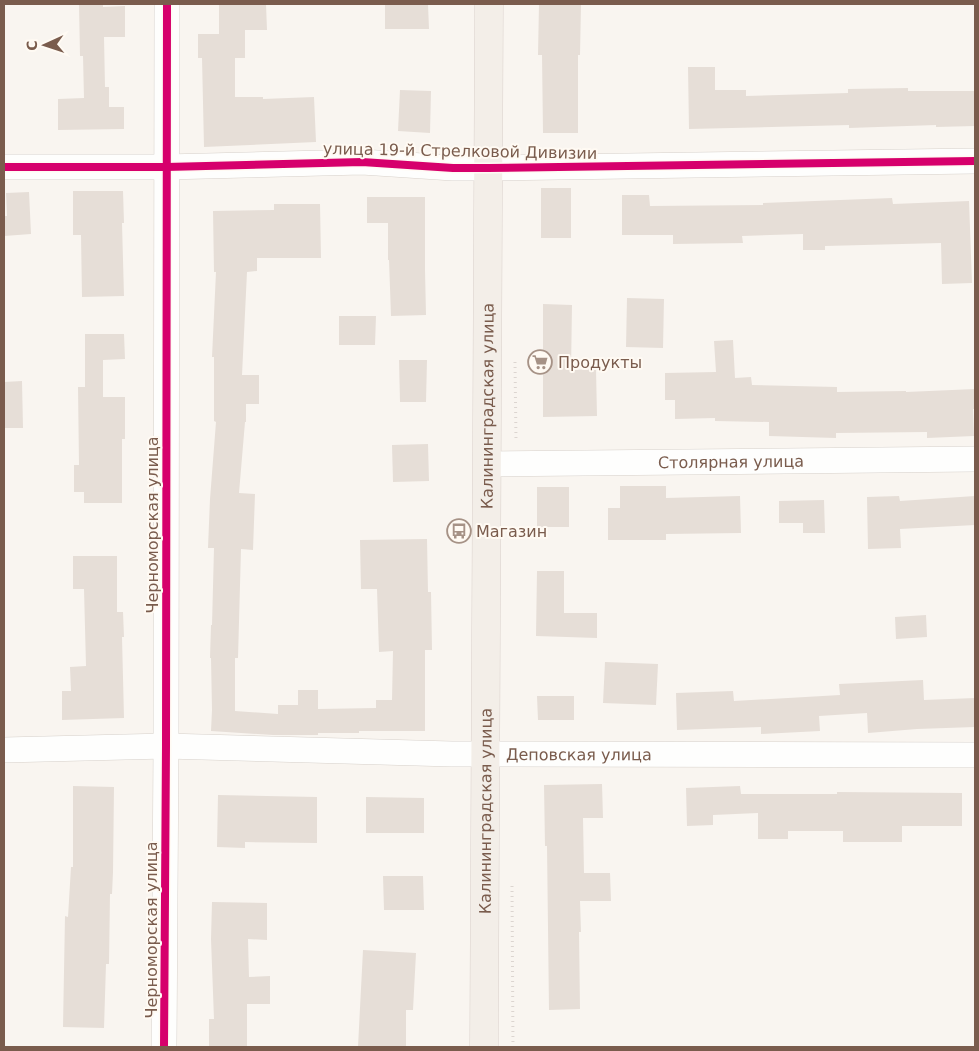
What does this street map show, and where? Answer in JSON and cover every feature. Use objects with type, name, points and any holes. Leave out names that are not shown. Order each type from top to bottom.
[{"type":"main road","name":"Калининградская улица","points":[[484,1047],[489,4]]},
{"type":"street","name":"Черноморская улица","points":[[164,1047],[167,4]]},
{"type":"street","name":"улица 19-й Стрелковой Дивизии","points":[[4,167],[166,167],[362,162],[453,168],[488,168],[975,162]]},
{"type":"street","name":"Столярная улица","points":[[486,464],[975,459]]},
{"type":"street","name":"Деповская улица","points":[[4,750],[166,746],[452,754],[975,755]]},
{"type":"building","points":[[79,4],[103,4],[103,7],[125,6],[125,37],[104,37],[105,87],[109,87],[109,107],[124,107],[124,129],[58,130],[58,99],[84,98],[83,56],[80,56]]},
{"type":"building","points":[[219,4],[266,4],[267,30],[245,30],[245,58],[235,58],[235,97],[263,97],[263,99],[314,97],[316,142],[204,147],[202,58],[198,58],[198,34],[219,34]]},
{"type":"building","points":[[385,4],[428,4],[429,29],[385,29]]},
{"type":"building","points":[[539,4],[581,4],[580,55],[578,55],[578,133],[543,133],[542,55],[538,55]]},
{"type":"building","points":[[688,67],[715,67],[715,90],[746,90],[746,96],[848,93],[848,89],[908,88],[908,91],[975,91],[975,126],[936,127],[936,125],[849,128],[849,125],[689,129]]},
{"type":"building","points":[[400,90],[431,91],[430,133],[398,131]]},
{"type":"building","points":[[541,188],[571,188],[571,238],[541,238]]},
{"type":"building","points":[[73,191],[123,191],[124,296],[82,297],[81,235],[73,235]]},
{"type":"building","points":[[29,192],[31,234],[4,236],[4,216],[7,216],[6,193]]},
{"type":"building","points":[[622,195],[649,195],[650,206],[763,205],[763,203],[892,198],[893,204],[969,201],[972,283],[942,284],[941,243],[825,246],[825,250],[803,250],[803,234],[742,236],[743,243],[673,244],[673,235],[622,235]]},
{"type":"building","points":[[367,197],[425,197],[426,315],[391,316],[388,223],[367,223]]},
{"type":"building","points":[[274,204],[320,204],[321,258],[257,258],[257,271],[247,272],[242,375],[259,375],[259,404],[246,404],[239,493],[255,494],[253,550],[241,549],[238,658],[235,658],[235,711],[278,714],[278,705],[298,705],[298,690],[318,690],[318,709],[376,708],[376,700],[392,700],[393,651],[379,652],[377,589],[361,589],[360,540],[427,539],[428,592],[431,592],[432,650],[425,650],[425,731],[359,731],[359,733],[318,733],[318,735],[273,735],[211,731],[210,658],[214,548],[208,548],[216,422],[214,421],[214,357],[212,357],[216,272],[214,272],[213,211],[274,210]]},
{"type":"building","points":[[627,298],[664,299],[663,348],[626,347]]},
{"type":"building","points":[[543,304],[572,305],[571,370],[596,369],[597,416],[543,417]]},
{"type":"building","points":[[339,316],[376,316],[375,345],[339,345]]},
{"type":"building","points":[[85,334],[124,334],[125,359],[103,360],[103,397],[125,397],[125,439],[122,439],[122,503],[84,503],[84,492],[74,492],[74,465],[79,465],[78,387],[85,387]]},
{"type":"building","points":[[733,340],[735,378],[751,377],[752,385],[837,387],[837,392],[975,389],[975,409],[973,409],[974,436],[927,438],[927,432],[836,433],[836,438],[769,436],[769,422],[715,421],[715,418],[675,419],[675,400],[665,400],[665,373],[716,372],[714,341]]},
{"type":"building","points":[[399,360],[427,360],[426,402],[400,402]]},
{"type":"building","points":[[22,381],[23,428],[4,428],[4,382]]},
{"type":"building","points":[[428,444],[429,481],[393,482],[392,445]]},
{"type":"building","points":[[620,486],[666,486],[666,498],[740,496],[741,533],[666,534],[666,540],[608,540],[608,508],[620,508]]},
{"type":"building","points":[[537,487],[569,487],[569,527],[537,527]]},
{"type":"building","points":[[899,496],[900,501],[975,496],[975,525],[900,529],[901,548],[868,549],[867,497]]},
{"type":"building","points":[[824,500],[825,533],[803,533],[803,523],[779,523],[779,501]]},
{"type":"building","points":[[73,556],[117,556],[117,612],[123,612],[124,718],[62,720],[62,691],[71,691],[70,667],[86,666],[84,589],[73,589]]},
{"type":"building","points":[[537,571],[564,571],[564,613],[597,613],[597,638],[536,636]]},
{"type":"building","points":[[926,615],[927,637],[896,639],[895,617]]},
{"type":"building","points":[[605,662],[658,664],[656,705],[603,703]]},
{"type":"building","points":[[923,680],[924,700],[975,698],[975,727],[868,733],[867,713],[819,716],[820,731],[761,734],[761,727],[677,730],[676,693],[733,691],[734,701],[840,695],[839,684]]},
{"type":"building","points":[[537,696],[574,696],[574,720],[538,720]]},
{"type":"building","points":[[602,784],[603,818],[583,818],[584,873],[610,873],[611,901],[580,901],[580,1009],[549,1010],[547,846],[545,846],[544,785]]},
{"type":"building","points":[[73,786],[114,787],[113,872],[112,894],[110,894],[109,964],[106,964],[104,1028],[63,1027],[65,916],[68,917],[71,867],[73,867]]},
{"type":"building","points":[[740,786],[741,794],[837,794],[837,792],[962,793],[962,826],[902,826],[902,842],[843,842],[843,831],[788,831],[788,839],[758,839],[758,813],[713,815],[713,825],[687,826],[686,788]]},
{"type":"building","points":[[218,795],[317,797],[317,843],[245,842],[245,848],[217,847]]},
{"type":"building","points":[[366,797],[424,798],[424,833],[366,833]]},
{"type":"building","points":[[383,876],[423,876],[424,910],[384,910]]},
{"type":"building","points":[[212,902],[267,903],[267,940],[248,939],[249,977],[270,976],[270,1004],[247,1004],[247,1047],[209,1047],[209,1019],[214,1019],[211,939]]},
{"type":"building","points":[[363,950],[416,953],[413,1010],[406,1010],[406,1047],[358,1047]]},
{"type":"cycle path","points":[[164,1047],[167,4]]},
{"type":"cycle path","points":[[4,167],[166,167],[362,162],[453,168],[488,168],[975,161]]},
{"type":"place","name":"Продукты","points":[[540,362]]},
{"type":"place","name":"Магазин","points":[[459,531]]}]
